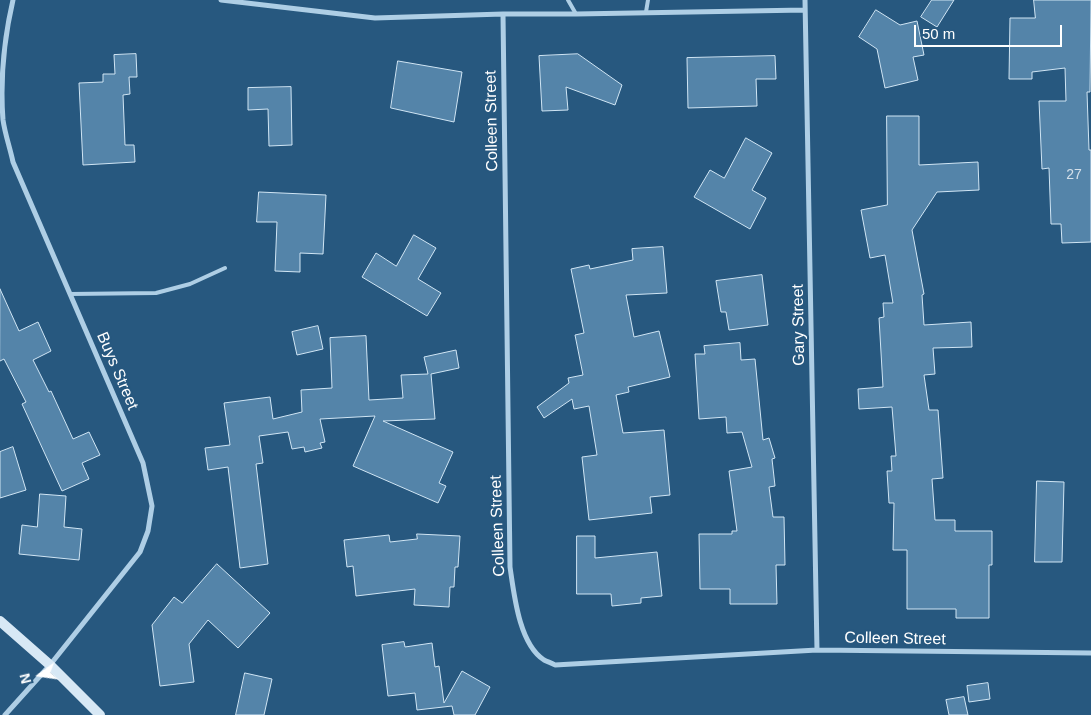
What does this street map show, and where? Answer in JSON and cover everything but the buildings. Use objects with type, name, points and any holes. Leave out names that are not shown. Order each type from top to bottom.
[{"type":"street","name":"Buys Street","points":[[5,715],[50,665],[140,552],[148,532],[152,506],[143,463],[13,162],[3,120],[1,80],[13,0]]},
{"type":"street","points":[[221,0],[375,18],[503,14],[805,10]]},
{"type":"street","name":"Gary Street","points":[[805,0],[817,650]]},
{"type":"street","name":"Colleen Street","points":[[503,14],[510,566],[513,591],[523,632],[531,646],[544,660],[555,665],[817,650],[1091,654]]},
{"type":"street","points":[[0,621],[50,665],[100,715]]},
{"type":"lane","points":[[568,0],[576,14]]},
{"type":"lane","points":[[646,12],[648,0]]},
{"type":"lane","points":[[70,294],[156,293],[190,284],[225,268]]}]
